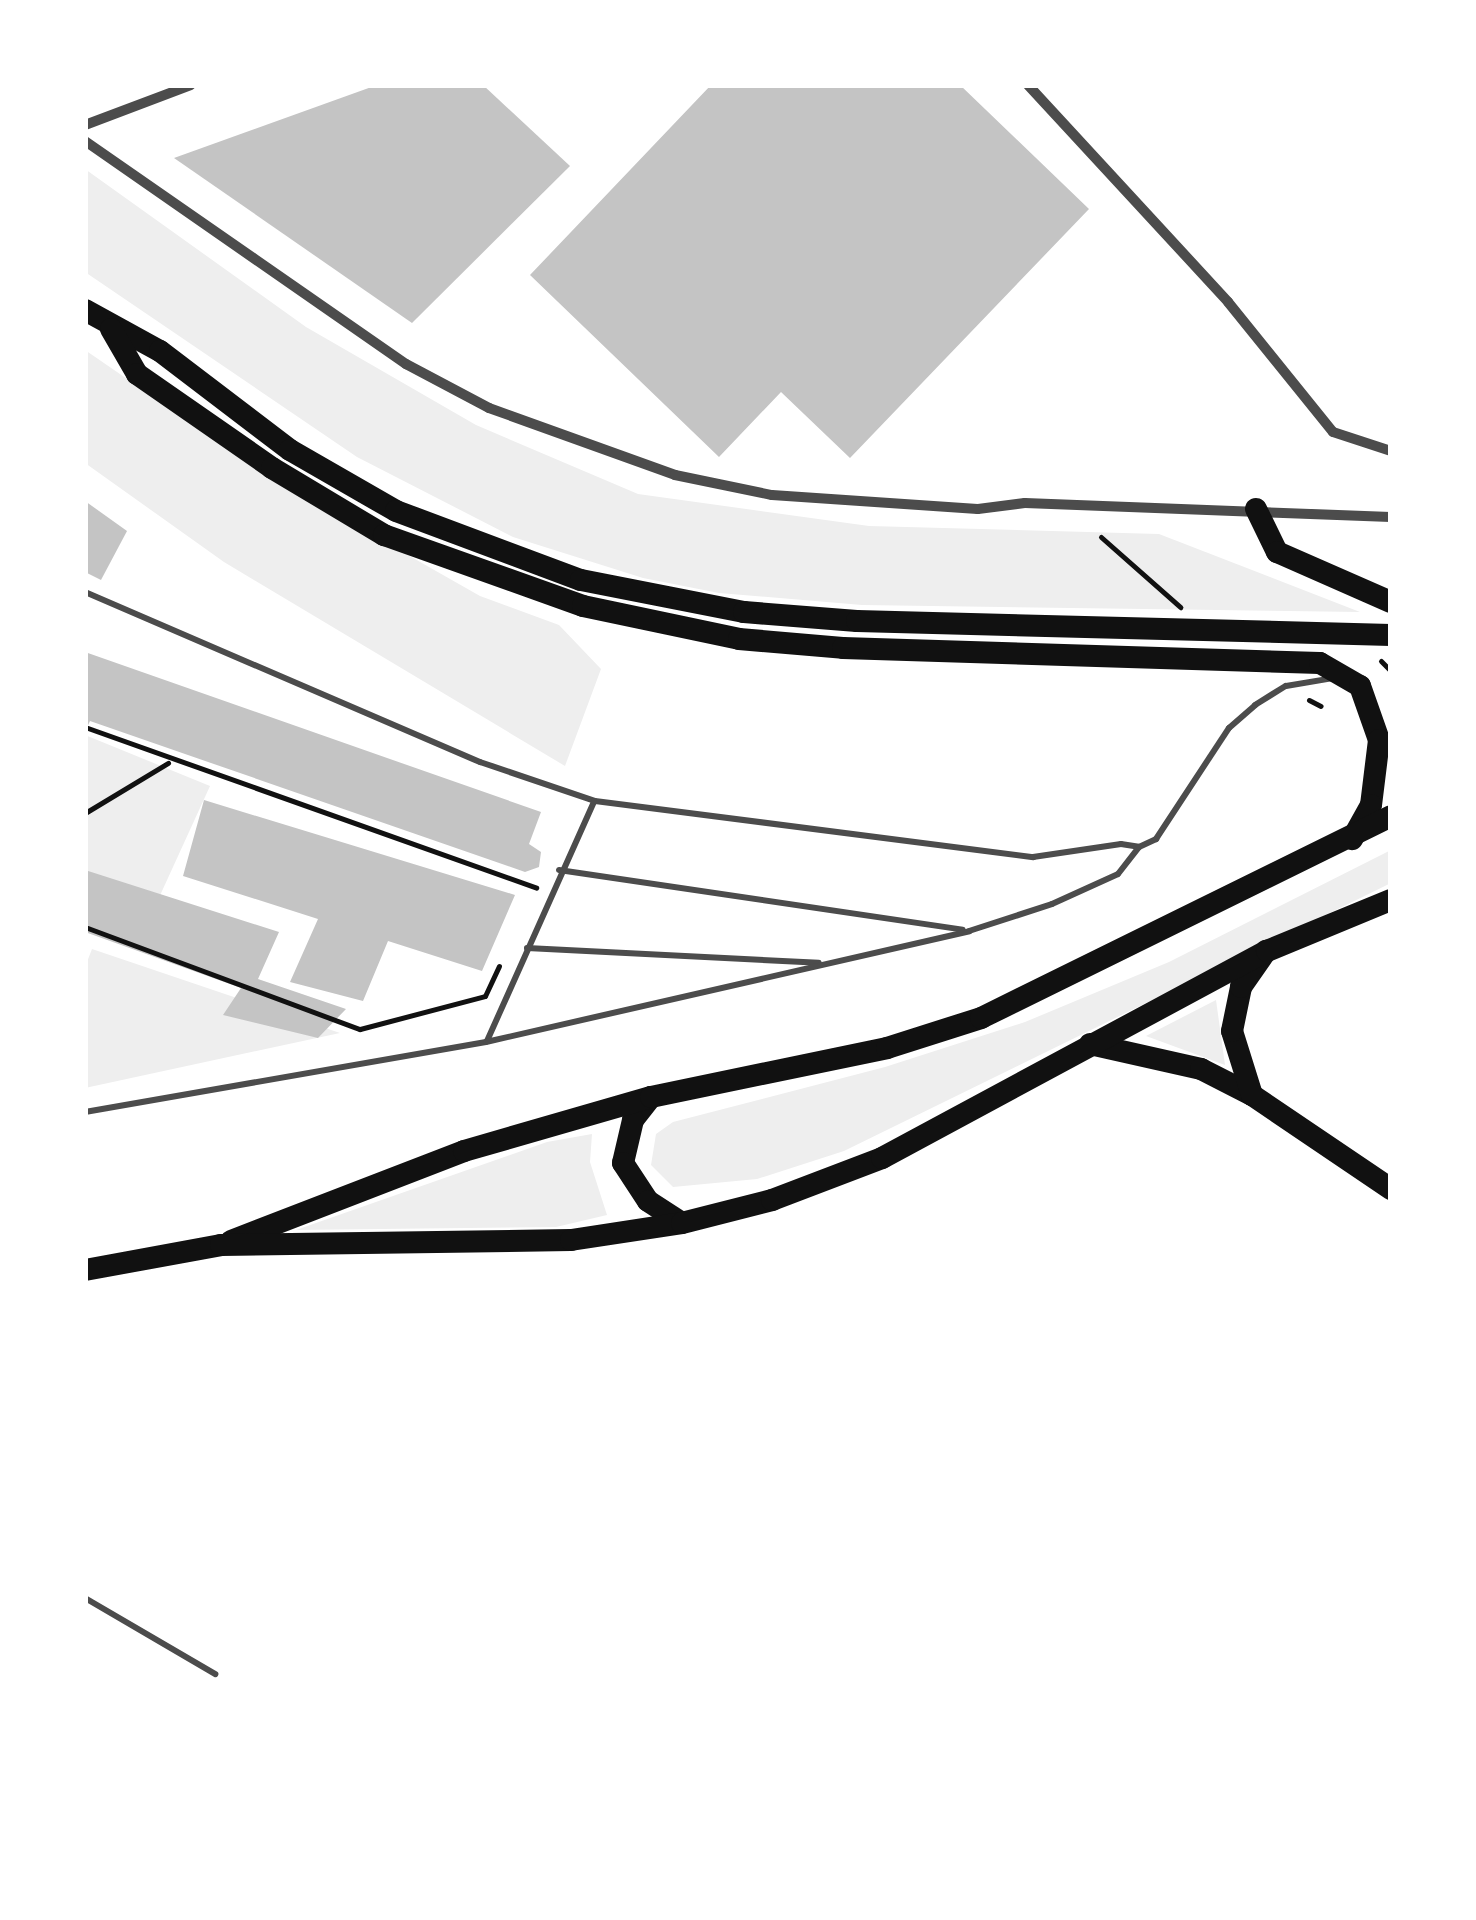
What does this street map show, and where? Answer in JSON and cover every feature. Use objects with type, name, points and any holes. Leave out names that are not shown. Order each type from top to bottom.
[{"type":"main road","points":[[85,310],[112,329],[152,346],[290,450],[396,512],[581,580],[744,612],[857,620],[1391,635]]},
{"type":"main road","points":[[112,329],[138,374],[272,468],[384,535],[583,606],[739,639],[844,648],[1286,657],[1320,662],[1360,686],[1378,740],[1371,805],[1352,838]]},
{"type":"main road","points":[[1256,509],[1277,552],[1391,602]]},
{"type":"main road","points":[[222,1245],[464,1151],[651,1097],[793,1071],[981,1018],[1391,816]]},
{"type":"main road","points":[[85,1270],[222,1245],[473,1246],[682,1224],[772,1200],[882,1158],[1267,951],[1391,900]]},
{"type":"main road","points":[[1252,1094],[1232,1031],[1241,988],[1267,951]]},
{"type":"main road","points":[[1090,1044],[1146,1052],[1252,1094],[1391,1189]]},
{"type":"main road","points":[[651,1097],[633,1120],[623,1163],[648,1201],[682,1224]]},
{"type":"street","points":[[85,125],[191,85]]},
{"type":"street","points":[[1028,85],[1228,302],[1332,432],[1391,450]]},
{"type":"street","points":[[85,141],[406,364],[586,448],[772,495],[978,510],[1024,502],[1391,517]]},
{"type":"lane","points":[[85,592],[480,762],[594,801],[1033,857],[1086,847],[1139,847],[1156,840],[1228,728],[1255,704],[1286,686],[1345,676]]},
{"type":"lane","points":[[486,1042],[559,870],[594,801]]},
{"type":"lane","points":[[85,1112],[486,1042],[969,930],[1118,874],[1139,847]]},
{"type":"lane","points":[[559,870],[969,930]]},
{"type":"lane","points":[[527,948],[830,963]]},
{"type":"lane","points":[[85,1598],[215,1674]]},
{"type":"path","points":[[1101,537],[1178,601],[1183,616]]},
{"type":"path","points":[[85,727],[170,762],[537,886],[530,901]]},
{"type":"path","points":[[85,813],[170,762]]},
{"type":"path","points":[[85,927],[360,1029],[485,996],[507,948]]},
{"type":"shaded area","points":[[85,169],[306,327],[476,425],[638,494],[869,526],[1159,534],[1360,612],[862,605],[719,593],[643,578],[513,537],[357,457],[85,272]]},
{"type":"shaded area","points":[[85,350],[267,475],[480,596],[559,625],[601,669],[565,766],[224,562],[85,463]]},
{"type":"shaded area","points":[[85,735],[210,786],[157,902],[85,875]]},
{"type":"shaded area","points":[[1391,850],[1391,883],[844,1151],[757,1179],[673,1187],[651,1165],[656,1134],[673,1122],[885,1067],[1025,1022],[1169,962]]},
{"type":"shaded area","points":[[92,949],[340,1033],[85,1088],[85,967]]},
{"type":"shaded area","points":[[1216,1000],[1225,1065],[1146,1036]]},
{"type":"shaded area","points":[[592,1134],[590,1162],[607,1215],[556,1227],[296,1230],[547,1142]]},
{"type":"building","points":[[377,85],[483,85],[570,166],[412,323],[174,158]]},
{"type":"building","points":[[711,85],[960,85],[1089,209],[850,458],[781,392],[719,457],[530,275]]},
{"type":"building","points":[[85,501],[127,531],[101,580],[85,572]]},
{"type":"building","points":[[85,652],[541,812],[529,844],[541,852],[539,867],[525,872],[90,721],[85,732]]},
{"type":"building","points":[[204,800],[515,895],[482,971],[388,941],[363,1001],[290,982],[318,919],[183,876]]},
{"type":"building","points":[[85,870],[279,932],[258,979],[346,1009],[318,1038],[223,1015],[241,988],[85,932]]}]
